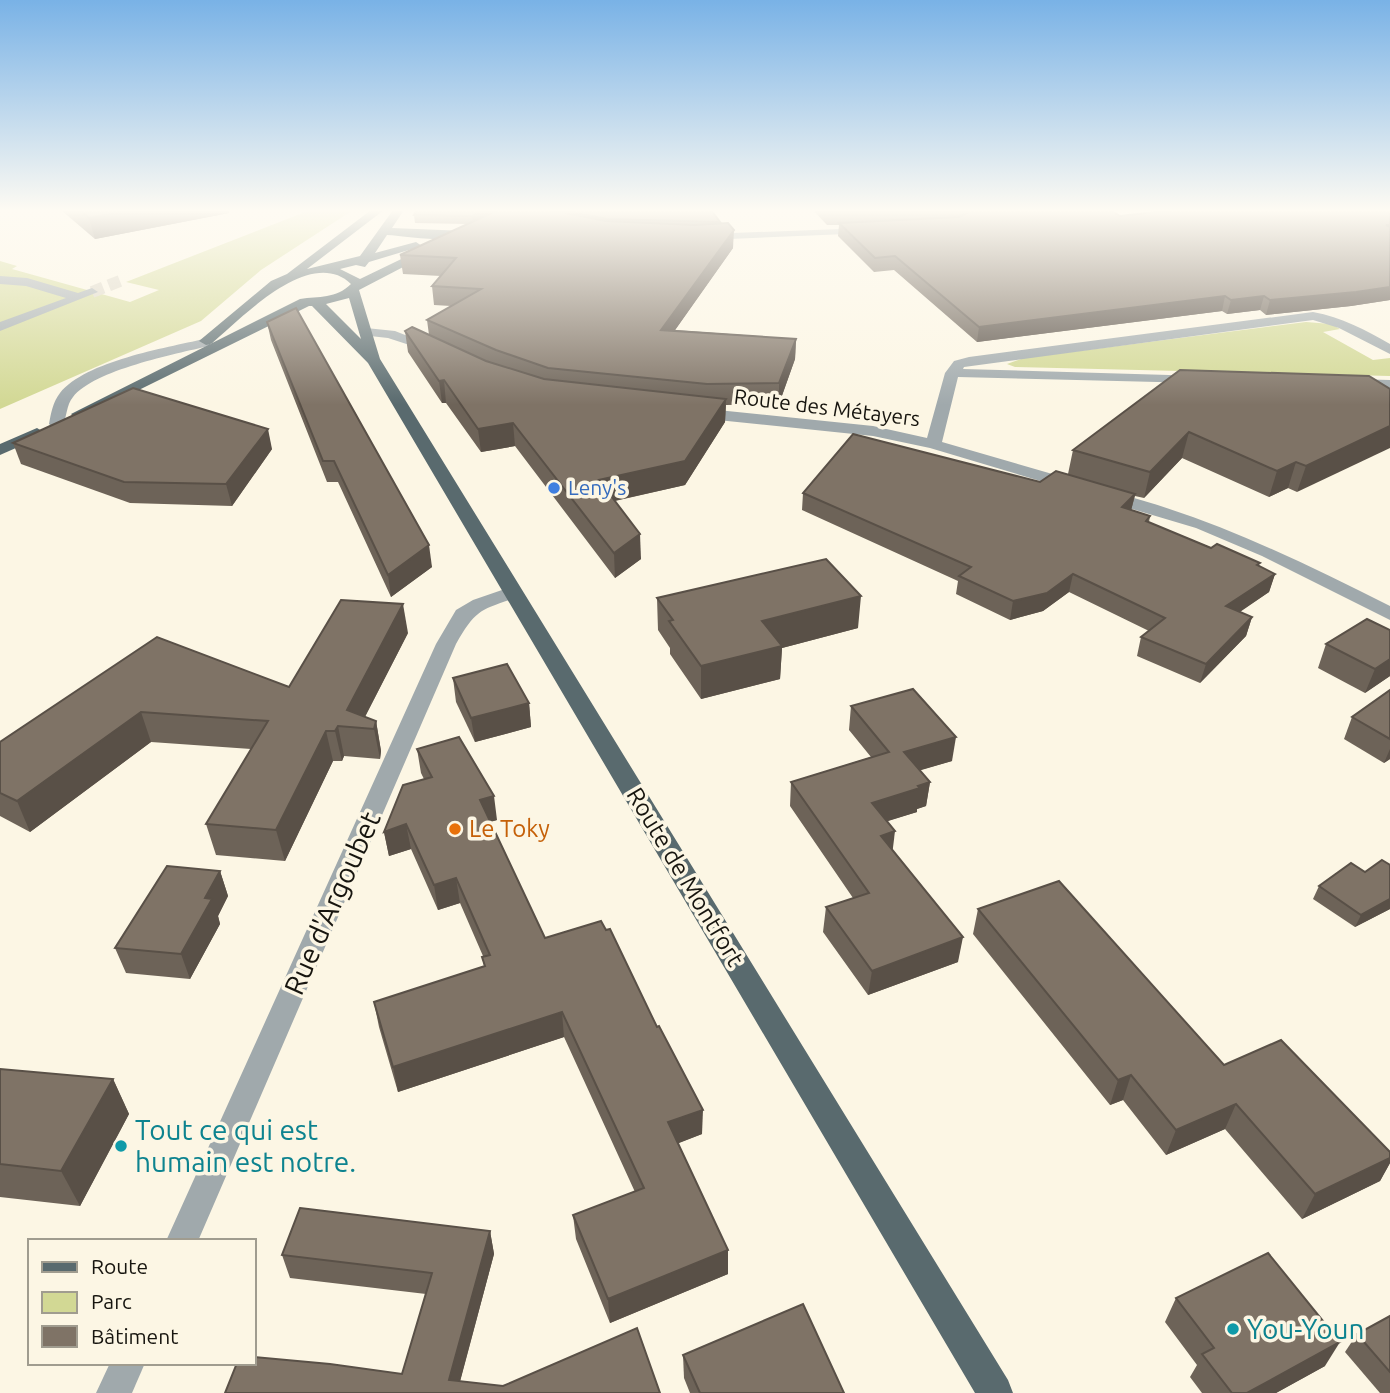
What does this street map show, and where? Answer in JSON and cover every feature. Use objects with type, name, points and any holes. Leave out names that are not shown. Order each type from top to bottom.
[{"type":"main road","points":[[177,365],[291,275]]},
{"type":"main road","points":[[287,278],[299,275]]},
{"type":"main road","points":[[338,275],[354,284]]},
{"type":"main road","points":[[354,284],[358,275]]},
{"type":"main road","points":[[0,450],[311,302],[342,296],[354,284],[374,275]]},
{"type":"main road","name":"Route de Montfort","points":[[354,284],[374,361],[511,593],[995,1393]]},
{"type":"main road","points":[[272,288],[274,296],[281,299],[311,302]]},
{"type":"main road","name":"Route de Montfort","points":[[311,302],[374,361]]},
{"type":"street","points":[[0,280],[27,282],[77,297]]},
{"type":"street","points":[[0,327],[92,292]]},
{"type":"street","points":[[933,444],[952,373],[959,364],[969,361],[1303,317],[1330,318],[1390,350]]},
{"type":"street","points":[[366,332],[390,334],[420,342],[445,354]]},
{"type":"street","points":[[57,424],[60,407],[75,387],[134,360],[204,343]]},
{"type":"street","points":[[952,373],[1212,380]]},
{"type":"street","points":[[1335,383],[1390,384]]},
{"type":"street","name":"Route des Métayers","points":[[685,412],[873,431],[933,444],[1202,524],[1268,552],[1390,614]]},
{"type":"street","name":"Rue d'Argoubet","points":[[183,1239],[446,644],[463,614],[480,604],[511,593]]},
{"type":"street","points":[[114,1393],[127,1365]]},
{"type":"green space","points":[[0,275],[33,275],[130,302],[159,290],[126,282],[144,275],[255,275],[201,321],[0,409]]},
{"type":"green space","points":[[1306,322],[1331,324],[1340,329],[1323,332],[1373,360],[1390,358],[1390,376],[1015,367],[1007,364],[1024,358]]},
{"type":"building","points":[[441,275],[701,275],[661,330],[796,339],[779,383],[707,384],[548,368],[496,350],[427,320],[481,289],[432,286]]},
{"type":"building","points":[[917,275],[1390,275],[1390,287],[1356,292],[1270,300],[1264,296],[1231,300],[1225,296],[979,327]]},
{"type":"building","points":[[296,308],[429,545],[388,575],[334,461],[323,461],[267,322]]},
{"type":"building","points":[[412,327],[486,361],[544,379],[726,399],[685,461],[599,480],[640,534],[614,553],[513,423],[478,429],[444,380],[439,381],[405,331]]},
{"type":"building","points":[[1180,370],[1369,376],[1390,389],[1390,426],[1306,466],[1296,462],[1277,471],[1189,432],[1150,472],[1073,450]]},
{"type":"building","points":[[133,388],[268,429],[226,484],[124,482],[13,443]]},
{"type":"building","points":[[853,434],[1040,482],[1056,471],[1135,494],[1122,507],[1150,516],[1146,521],[1211,548],[1217,544],[1260,563],[1257,565],[1275,574],[1226,606],[1252,617],[1206,664],[1141,637],[1165,618],[1073,574],[1047,593],[1013,601],[959,576],[971,567],[803,493]]},
{"type":"building","points":[[826,559],[861,596],[762,621],[782,646],[701,666],[669,621],[673,620],[657,598]]},
{"type":"building","points":[[341,600],[403,604],[347,710],[376,721],[374,729],[338,726],[335,731],[326,731],[276,830],[206,824],[268,721],[141,712],[17,801],[0,793],[0,742],[157,637],[289,687]]},
{"type":"building","points":[[1367,619],[1390,630],[1390,659],[1375,669],[1326,644]]},
{"type":"building","points":[[507,664],[529,703],[471,718],[453,678]]},
{"type":"building","points":[[913,689],[956,737],[904,752],[930,782],[918,786],[920,788],[872,803],[895,831],[881,836],[963,937],[872,971],[826,907],[869,893],[791,782],[889,752],[851,706]]},
{"type":"building","points":[[1390,690],[1390,739],[1352,717]]},
{"type":"building","points":[[459,737],[494,796],[480,800],[545,938],[601,921],[606,930],[610,929],[657,1027],[659,1026],[703,1110],[668,1122],[728,1250],[608,1299],[573,1215],[644,1188],[562,1012],[393,1067],[374,1002],[485,966],[482,957],[490,955],[456,878],[434,885],[406,824],[384,832],[403,785],[432,777],[417,749]]},
{"type":"building","points":[[1382,860],[1390,865],[1390,899],[1361,915],[1319,886],[1351,863],[1365,872]]},
{"type":"building","points":[[167,866],[220,871],[205,898],[212,899],[181,954],[115,948]]},
{"type":"building","points":[[1059,881],[1224,1065],[1281,1040],[1390,1152],[1390,1158],[1315,1194],[1236,1104],[1176,1130],[1131,1075],[1118,1080],[978,909]]},
{"type":"building","points":[[0,1069],[113,1079],[61,1171],[0,1164]]},
{"type":"building","points":[[300,1208],[490,1231],[449,1380],[503,1386],[637,1328],[660,1393],[225,1393],[236,1365],[256,1365],[256,1357],[402,1374],[432,1273],[282,1255]]},
{"type":"building","name":"You-Youn","points":[[1268,1253],[1340,1342],[1247,1393],[1232,1393],[1202,1354],[1214,1348],[1176,1298]]},
{"type":"building","points":[[803,1304],[844,1393],[700,1393],[683,1355]]},
{"type":"building","points":[[1390,1316],[1390,1372],[1357,1334]]},
{"type":"tunnel","points":[[92,292],[120,281]]},
{"type":"place","name":"Leny's","points":[[554,488]]},
{"type":"place","name":"Le Toky","points":[[455,829]]},
{"type":"place","name":"Tout ce qui est humain est notre.","points":[[121,1146]]},
{"type":"place","name":"You-Youn","points":[[1233,1329]]}]
